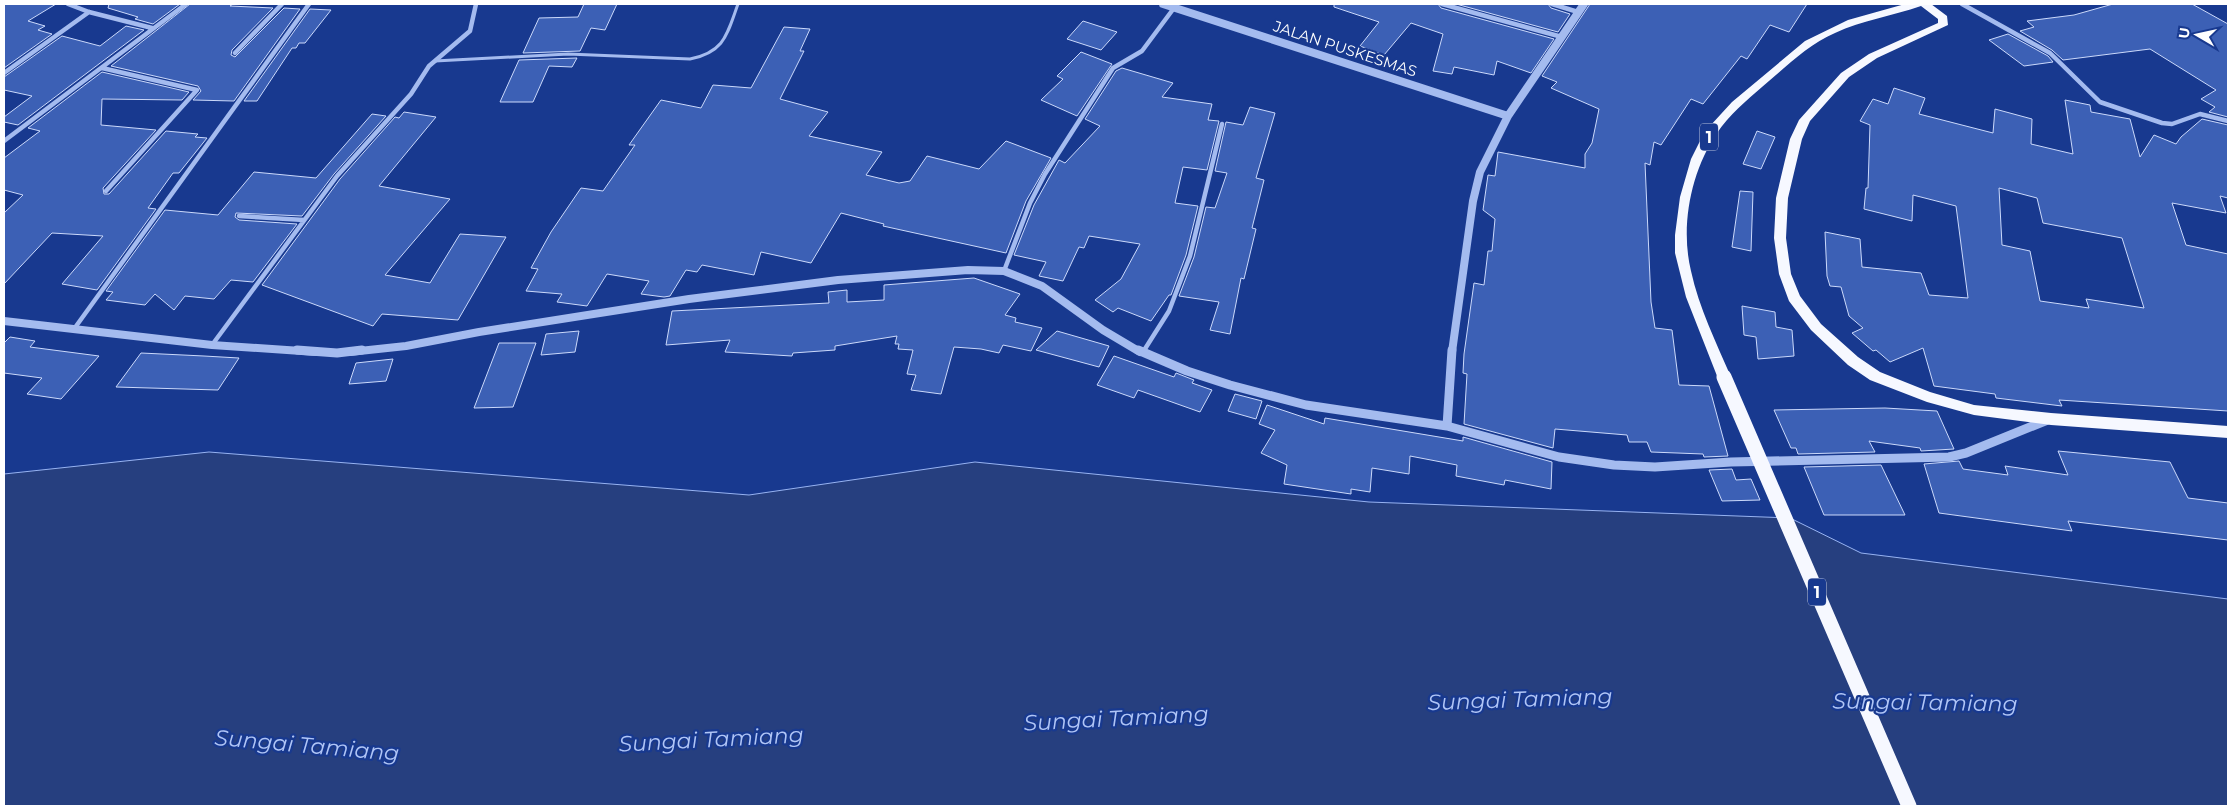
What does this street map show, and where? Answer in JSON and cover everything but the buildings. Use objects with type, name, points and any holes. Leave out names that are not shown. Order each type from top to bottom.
[{"type":"highway","name":"1","points":[[1909,806],[1724,377],[1684,270],[1682,245],[1683,214],[1690,182],[1700,153],[1714,129],[1735,105],[1806,44],[1830,31],[1870,16],[1917,4]]},
{"type":"highway","points":[[1925,4],[1943,18],[1943,25],[1873,56],[1845,75],[1805,120],[1796,139],[1782,198],[1780,238],[1785,274],[1794,298],[1816,328],[1853,361],[1875,376],[1927,398],[1974,410],[2051,419],[2228,432]]},
{"type":"street","points":[[70,4],[89,12],[152,28]]},
{"type":"street","points":[[4,141],[186,4]]},
{"type":"street","points":[[234,53],[282,4]]},
{"type":"street","points":[[74,329],[194,166],[309,4]]},
{"type":"street","points":[[212,345],[337,176],[388,120],[435,60],[462,41],[470,31],[476,4]]},
{"type":"street","points":[[1004,271],[1030,204],[1045,174],[1113,68],[1142,51],[1174,8],[1164,4]]},
{"type":"street","points":[[1442,4],[1563,38]]},
{"type":"street","points":[[1552,4],[1578,12]]},
{"type":"street","points":[[1448,426],[1453,331],[1473,202],[1480,172],[1508,116],[1563,38],[1584,4]]},
{"type":"street","points":[[1962,4],[2050,53],[2100,102],[2162,123],[2172,124],[2200,114],[2228,121]]},
{"type":"street","name":"JALAN PUSKESMAS","points":[[1174,8],[1508,116]]},
{"type":"street","points":[[4,73],[89,12]]},
{"type":"street","points":[[102,68],[197,90],[106,190]]},
{"type":"street","points":[[1142,352],[1169,311],[1190,256],[1222,124]]},
{"type":"street","points":[[238,216],[304,220]]},
{"type":"street","points":[[4,321],[212,345],[302,352],[369,351],[689,298],[838,280],[960,270],[1004,271],[1042,286],[1103,330],[1142,352],[1164,363],[1230,385],[1306,404],[1448,426],[1559,457],[1614,465],[1662,467],[1730,462],[1949,456],[1966,453],[2051,419]]},
{"type":"lane","points":[[435,60],[568,54],[690,59],[705,57],[721,46],[738,4]]},
{"type":"water","name":"Sungai Tamiang","points":[[209,452],[749,495],[975,462],[1369,502],[1790,518],[1861,553],[2228,599],[2228,806],[4,806],[4,474]]}]
